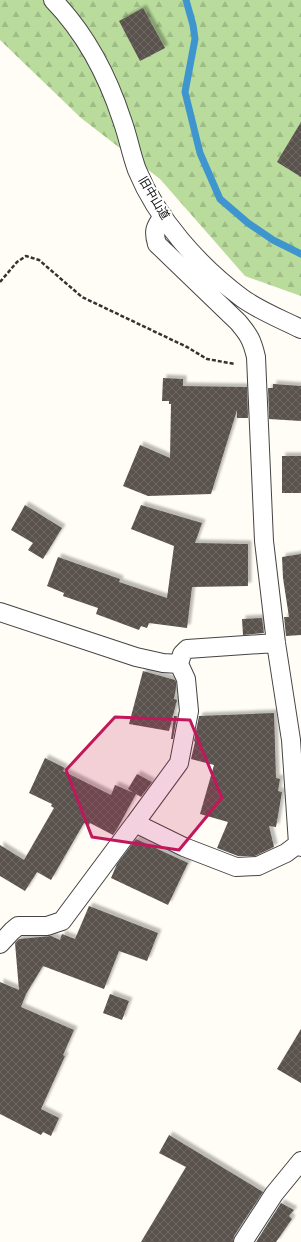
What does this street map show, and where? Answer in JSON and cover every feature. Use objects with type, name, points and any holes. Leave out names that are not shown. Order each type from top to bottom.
[{"type":"street","name":"旧中山道","points":[[53,0],[66,14],[91,50],[122,120],[137,169],[147,192],[163,216],[195,256],[226,285],[261,310],[301,329]]},
{"type":"street","points":[[135,823],[184,847],[236,867],[258,866],[299,846],[291,740],[276,643],[264,541],[256,357],[253,344],[248,334],[238,322],[157,244],[154,234],[157,224],[163,216]]},
{"type":"street","points":[[0,612],[136,657],[163,663],[179,664]]},
{"type":"street","points":[[0,944],[18,926],[47,926],[62,920],[179,763],[189,711],[186,679],[179,664],[182,654],[187,649],[276,643]]},
{"type":"street","points":[[243,1242],[274,1194],[301,1161]]},
{"type":"path","points":[[0,282],[17,262],[26,256],[39,260],[82,297],[188,347],[207,359],[257,367]]},
{"type":"highlighted area","points":[[115,717],[190,720],[222,798],[179,850],[92,837],[66,770]]},
{"type":"green space","points":[[0,0],[301,0],[301,296],[245,276],[160,179],[81,118],[0,40]]},
{"type":"building","points":[[143,8],[165,48],[140,61],[119,21]]},
{"type":"building","points":[[301,122],[301,177],[277,162]]},
{"type":"building","points":[[163,378],[183,379],[183,386],[247,387],[248,418],[237,418],[237,410],[211,494],[148,496],[123,486],[140,445],[170,458],[171,404],[169,404],[169,401],[162,401]]},
{"type":"building","points":[[273,384],[301,386],[301,421],[269,419],[268,388],[273,388]]},
{"type":"building","points":[[282,456],[301,456],[301,493],[282,493]]},
{"type":"building","points":[[25,505],[62,528],[43,559],[28,550],[33,543],[11,530]]},
{"type":"building","points":[[141,505],[202,523],[195,543],[248,544],[248,586],[192,587],[187,628],[149,623],[147,628],[141,626],[139,630],[96,614],[98,608],[63,596],[64,593],[47,586],[58,557],[120,579],[119,582],[167,598],[174,546],[131,529]]},
{"type":"building","points":[[301,554],[301,635],[286,636],[284,617],[289,617],[283,578],[282,557]]},
{"type":"building","points":[[262,618],[264,633],[243,635],[242,619]]},
{"type":"building","points":[[143,671],[175,680],[176,682],[174,699],[177,700],[169,731],[129,724]]},
{"type":"building","points":[[274,713],[276,778],[280,779],[278,791],[282,792],[276,827],[269,826],[274,847],[255,856],[238,856],[217,848],[228,822],[200,814],[214,765],[191,759],[199,716]]},
{"type":"building","points":[[174,716],[177,716],[173,739],[171,739]]},
{"type":"building","points":[[45,758],[65,768],[63,771],[111,795],[115,785],[134,793],[128,789],[137,774],[152,782],[141,797],[136,794],[113,835],[90,823],[89,825],[84,823],[51,880],[37,872],[25,891],[0,876],[0,845],[24,860],[54,808],[51,806],[52,804],[29,793]]},
{"type":"building","points":[[136,839],[188,863],[168,905],[111,878],[117,864]]},
{"type":"building","points":[[89,906],[158,933],[147,961],[119,951],[104,989],[43,966],[26,994],[21,1007],[74,1030],[63,1055],[65,1056],[41,1109],[59,1118],[51,1136],[43,1132],[41,1135],[0,1114],[0,982],[19,990],[15,943],[19,939],[51,936],[60,940],[62,934],[75,939]]},
{"type":"building","points":[[110,994],[129,1001],[122,1020],[103,1013]]},
{"type":"building","points":[[301,1029],[301,1083],[277,1069]]},
{"type":"building","points":[[169,1135],[263,1192],[234,1236],[233,1242],[141,1242],[186,1167],[159,1153]]},
{"type":"building","points":[[281,1203],[294,1210],[289,1216],[292,1219],[276,1242],[256,1242]]},
{"type":"waterway","points":[[186,0],[195,39],[185,92],[200,153],[220,199],[248,223],[273,240],[301,254]]}]
